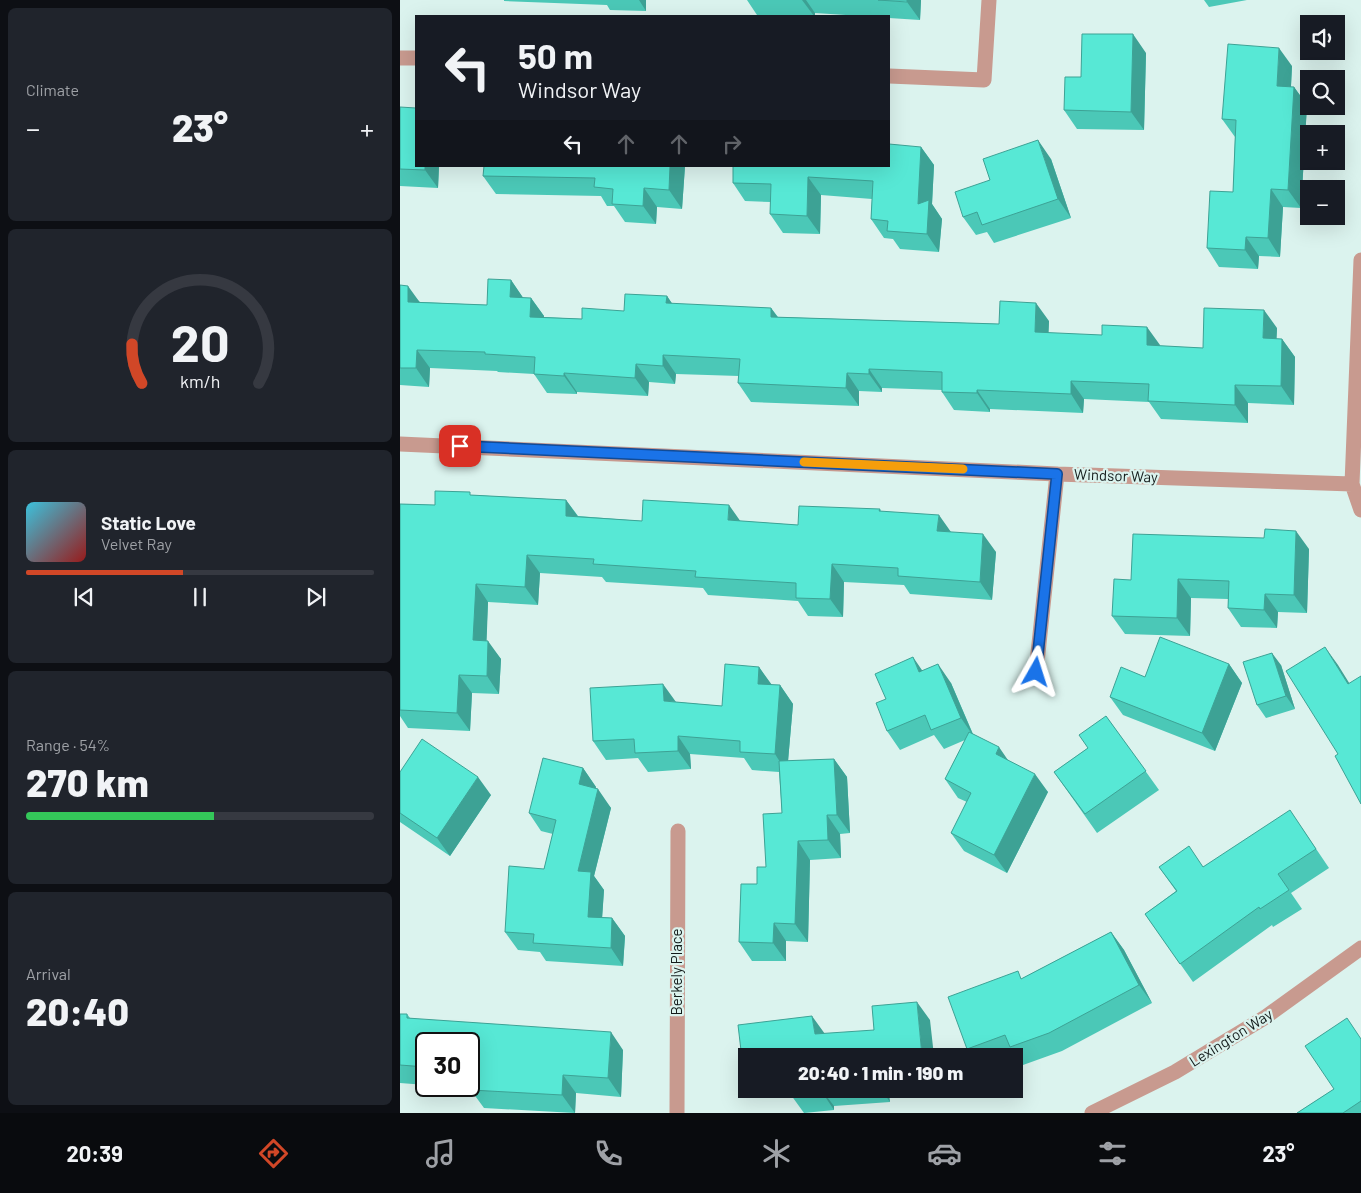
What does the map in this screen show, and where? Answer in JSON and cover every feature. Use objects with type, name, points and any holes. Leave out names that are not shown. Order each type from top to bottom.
[{"type":"street","points":[[890,76],[984,80],[989,0]]},
{"type":"street","points":[[400,58],[415,58]]},
{"type":"street","points":[[1361,260],[1352,484],[1361,510]]},
{"type":"street","name":"Windsor Way","points":[[400,444],[1057,474],[1352,484]]},
{"type":"street","points":[[1036,672],[1057,474]]},
{"type":"street","name":"Berkely Place","points":[[677,1113],[678,831]]},
{"type":"street","name":"Lexington Way","points":[[1092,1113],[1175,1072],[1264,1018],[1361,948]]},
{"type":"building","points":[[878,0],[907,0],[907,2]]},
{"type":"building","points":[[1082,34],[1133,34],[1131,112],[1064,110],[1065,77],[1081,77]]},
{"type":"building","points":[[1228,44],[1279,48],[1277,86],[1294,87],[1288,190],[1271,189],[1268,238],[1246,237],[1245,250],[1207,248],[1210,191],[1233,192],[1236,120],[1222,119]]},
{"type":"building","points":[[400,107],[415,108],[415,167],[425,167],[425,170],[400,169]]},
{"type":"building","points":[[1038,140],[1058,199],[982,225],[977,212],[963,217],[955,192],[990,180],[983,159]]},
{"type":"building","points":[[890,144],[921,147],[918,204],[929,200],[927,234],[887,231],[888,221],[871,219],[873,181],[808,177],[807,216],[770,214],[771,184],[733,183],[733,167],[890,167]]},
{"type":"building","points":[[484,167],[670,167],[669,190],[644,188],[643,206],[612,204],[613,189],[594,187],[595,178],[483,176]]},
{"type":"building","points":[[488,279],[511,280],[510,297],[531,298],[530,317],[582,319],[582,308],[624,311],[625,294],[667,296],[666,303],[771,308],[771,317],[999,324],[1000,301],[1036,303],[1035,332],[1102,335],[1102,325],[1147,327],[1147,345],[1203,348],[1204,308],[1264,310],[1263,338],[1282,339],[1281,386],[1235,385],[1235,405],[1148,401],[1149,384],[1071,381],[1071,394],[977,390],[977,393],[942,392],[942,372],[869,369],[869,374],[847,373],[846,388],[738,383],[740,359],[663,355],[663,366],[636,364],[635,378],[564,373],[564,376],[534,374],[535,357],[485,354],[485,352],[417,350],[416,368],[400,368],[400,285],[408,286],[408,302],[487,305]]},
{"type":"building","points":[[435,491],[470,492],[470,495],[566,500],[566,516],[642,521],[643,500],[729,505],[728,520],[798,525],[799,506],[880,509],[879,511],[939,515],[937,531],[983,534],[980,582],[898,576],[898,568],[832,564],[830,599],[796,598],[796,583],[695,577],[696,571],[593,564],[594,559],[527,555],[525,587],[476,584],[473,640],[488,641],[487,676],[459,675],[457,713],[400,710],[400,504],[435,505]]},
{"type":"building","points":[[1265,529],[1296,531],[1294,595],[1265,594],[1264,610],[1228,608],[1229,581],[1178,579],[1177,618],[1112,616],[1114,579],[1131,580],[1133,534],[1264,538]]},
{"type":"building","points":[[1160,637],[1229,664],[1202,733],[1110,697],[1121,667],[1145,677]]},
{"type":"building","points":[[1325,647],[1348,684],[1361,676],[1361,804],[1335,756],[1338,754],[1286,671]]},
{"type":"building","points":[[1272,653],[1286,696],[1257,705],[1243,662]]},
{"type":"building","points":[[913,657],[919,672],[938,664],[961,718],[931,730],[925,715],[887,731],[876,703],[886,699],[875,674]]},
{"type":"building","points":[[725,664],[759,667],[758,684],[780,685],[775,754],[740,752],[740,741],[678,736],[678,751],[635,753],[634,739],[593,741],[590,688],[663,684],[664,701],[722,706]]},
{"type":"building","points":[[1106,716],[1146,771],[1085,814],[1054,772],[1088,748],[1079,735]]},
{"type":"building","points":[[969,732],[999,747],[996,754],[1035,774],[994,855],[951,833],[971,793],[945,779]]},
{"type":"building","points":[[422,739],[478,777],[437,838],[400,813],[400,772]]},
{"type":"building","points":[[543,758],[583,768],[579,784],[598,789],[578,871],[591,872],[588,917],[612,918],[611,948],[533,943],[534,934],[505,932],[509,866],[544,869],[556,820],[529,813]]},
{"type":"building","points":[[834,759],[837,815],[827,815],[828,840],[798,841],[795,924],[774,923],[773,943],[739,942],[741,884],[757,884],[757,867],[766,867],[763,814],[782,813],[779,761]]},
{"type":"building","points":[[1290,810],[1316,849],[1278,874],[1289,890],[1260,909],[1259,907],[1180,964],[1145,914],[1177,891],[1159,867],[1189,846],[1203,867]]},
{"type":"building","points":[[1111,932],[1139,985],[1049,1033],[1010,1047],[1005,1035],[967,1048],[948,997],[1018,971],[1021,979]]},
{"type":"building","points":[[917,1002],[921,1048],[741,1048],[738,1025],[812,1016],[815,1034],[874,1030],[872,1006]]},
{"type":"building","points":[[400,1014],[407,1014],[407,1018],[611,1032],[608,1078],[563,1075],[562,1095],[480,1090],[480,1032],[415,1032],[415,1066],[400,1065]]},
{"type":"building","points":[[1347,1018],[1361,1039],[1361,1101],[1343,1113],[1297,1113],[1334,1089],[1305,1046]]},
{"type":"slow traffic","points":[[804,462],[963,469]]},
{"type":"route","points":[[460,446],[1057,474],[1036,672]]}]
